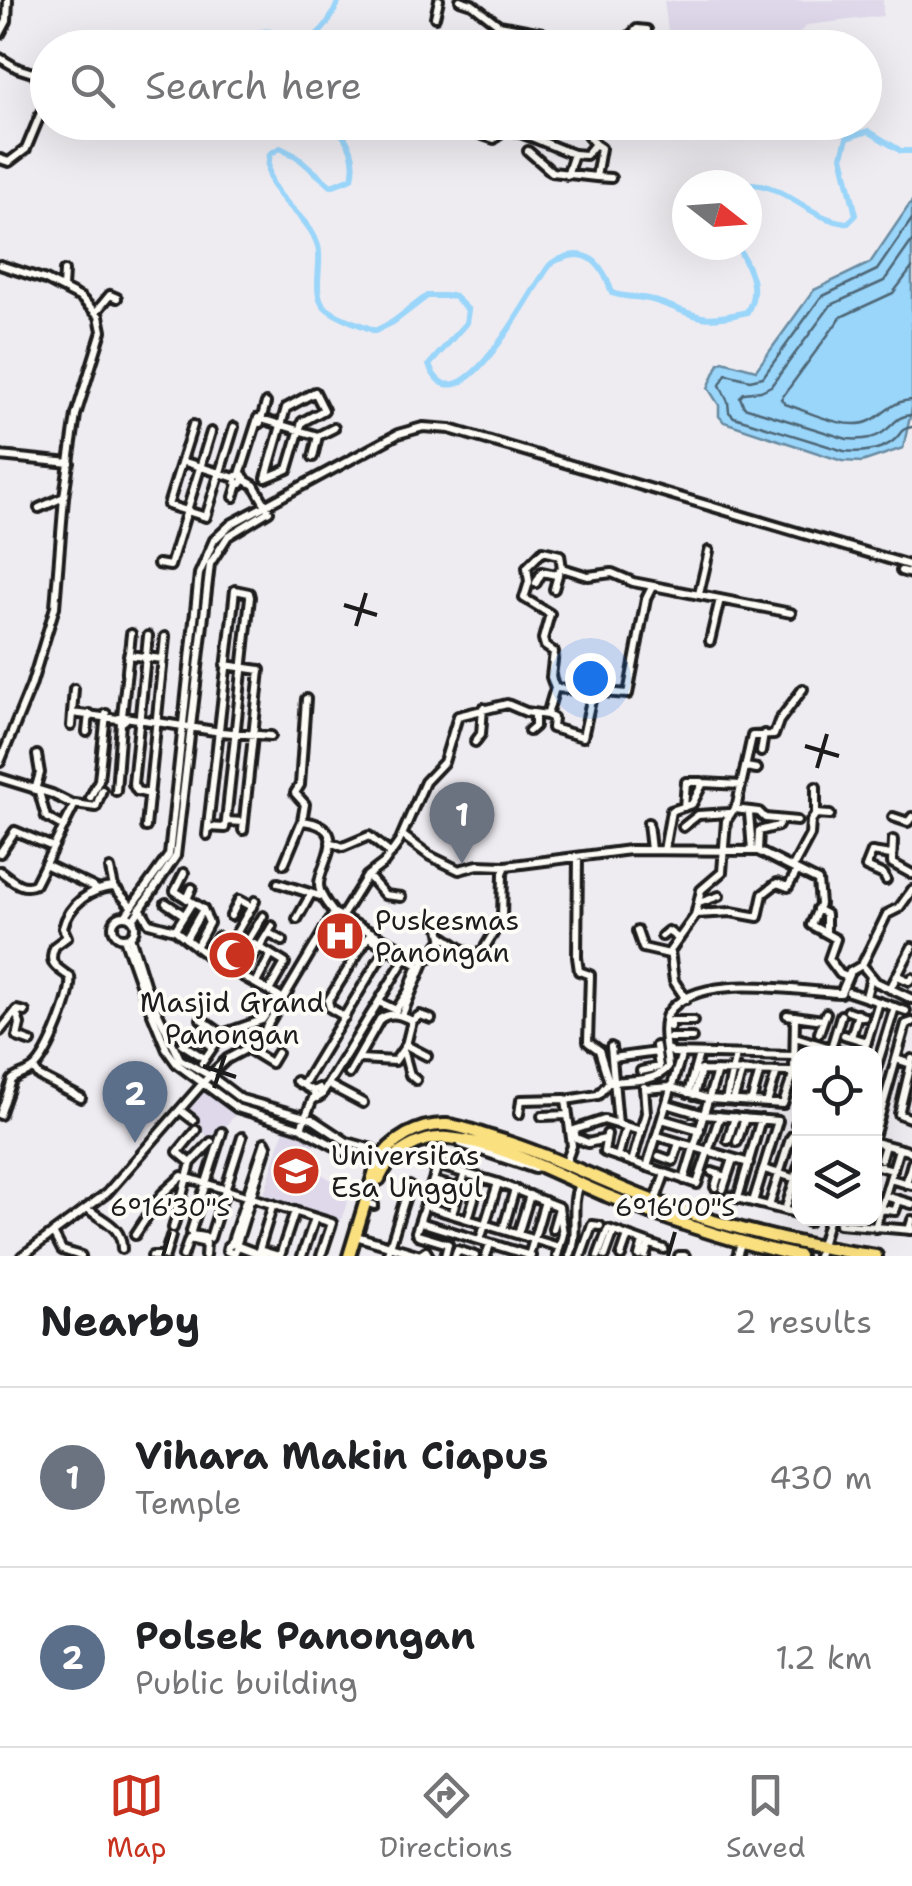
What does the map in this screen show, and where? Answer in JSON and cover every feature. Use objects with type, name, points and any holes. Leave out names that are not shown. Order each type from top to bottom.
[{"type":"main road","points":[[352,1256],[371,1185],[385,1156],[422,1129],[454,1126],[529,1149],[569,1174],[741,1242],[799,1256]]},
{"type":"main road","points":[[385,1156],[428,1140],[448,1138],[537,1168],[616,1183],[653,1207],[820,1252],[876,1256]]},
{"type":"main road","points":[[358,1236],[372,1204],[385,1156]]},
{"type":"street","points":[[0,34],[7,21],[8,0]]},
{"type":"street","points":[[434,17],[439,0]]},
{"type":"street","points":[[460,0],[473,2],[506,27],[524,30]]},
{"type":"street","points":[[636,30],[647,30]]},
{"type":"street","points":[[0,58],[30,72]]},
{"type":"street","points":[[0,159],[9,162],[24,152],[30,138]]},
{"type":"street","points":[[541,140],[574,154],[587,154],[595,144]]},
{"type":"street","points":[[592,140],[602,148],[596,177]]},
{"type":"street","points":[[528,151],[550,171],[610,178]]},
{"type":"street","points":[[568,175],[574,154]]},
{"type":"street","points":[[0,266],[63,288],[96,312],[101,319],[102,335],[78,405],[64,497],[55,606],[31,686],[0,762]]},
{"type":"street","points":[[63,288],[64,271]]},
{"type":"street","points":[[96,312],[110,295],[117,298]]},
{"type":"street","points":[[315,392],[324,410],[302,422],[288,469],[266,478],[280,425],[286,408],[315,392]]},
{"type":"street","points":[[234,497],[266,403]]},
{"type":"street","points":[[262,419],[318,436],[334,428]]},
{"type":"street","points":[[193,425],[168,506],[206,517],[234,428]]},
{"type":"street","points":[[266,504],[398,434],[423,427],[444,427],[912,566]]},
{"type":"street","points":[[158,564],[170,566],[211,432]]},
{"type":"street","points":[[313,457],[318,436]]},
{"type":"street","points":[[0,456],[70,463]]},
{"type":"street","points":[[130,918],[176,856],[187,727],[210,564],[228,536],[269,511],[254,485],[182,461]]},
{"type":"street","points":[[39,508],[64,497]]},
{"type":"street","points":[[700,594],[708,551]]},
{"type":"street","points":[[547,715],[555,688],[551,678],[554,652],[543,639],[549,612],[524,598],[529,582],[527,567],[540,553],[560,555],[554,589]]},
{"type":"street","points":[[901,571],[912,574]]},
{"type":"street","points":[[536,583],[542,572],[588,576],[612,573],[652,586],[791,613]]},
{"type":"street","points":[[555,688],[621,696],[628,693],[652,586]]},
{"type":"street","points":[[234,590],[250,595],[243,666],[225,828],[208,831],[234,590]]},
{"type":"street","points":[[710,642],[720,598]]},
{"type":"street","points":[[116,791],[131,634]]},
{"type":"street","points":[[148,636],[134,787],[150,794]]},
{"type":"street","points":[[146,827],[165,637]]},
{"type":"street","points":[[128,655],[162,659]]},
{"type":"street","points":[[225,665],[260,670],[243,826],[226,821]]},
{"type":"street","points":[[70,726],[74,689]]},
{"type":"street","points":[[686,999],[674,981],[668,954],[696,914],[701,890],[722,872],[723,840],[752,736],[774,735],[802,689]]},
{"type":"street","points":[[182,1044],[203,1061],[222,1034],[262,1020],[367,876],[391,854],[422,786],[445,760],[458,716],[506,704],[553,717],[552,728],[582,738],[592,691]]},
{"type":"street","points":[[284,864],[305,804],[295,792],[300,784],[306,700]]},
{"type":"street","points":[[475,742],[481,734],[483,708]]},
{"type":"street","points":[[86,732],[88,713]]},
{"type":"street","points":[[72,714],[270,732],[270,738]]},
{"type":"street","points":[[529,731],[536,726],[535,714]]},
{"type":"street","points":[[90,798],[100,780],[106,716]]},
{"type":"street","points":[[761,752],[764,734]]},
{"type":"street","points":[[37,755],[37,791],[46,817],[64,828]]},
{"type":"street","points":[[101,763],[118,765]]},
{"type":"street","points":[[746,767],[757,769]]},
{"type":"street","points":[[0,778],[74,805]]},
{"type":"street","points":[[684,807],[686,782],[741,785]]},
{"type":"street","points":[[664,850],[670,811],[694,802],[704,782]]},
{"type":"street","points":[[696,914],[731,912],[758,918],[763,894],[778,882],[788,887],[816,814],[816,787]]},
{"type":"street","points":[[0,871],[28,887],[35,884],[74,805],[78,802],[96,807],[102,790]]},
{"type":"street","points":[[684,827],[698,815],[732,811],[759,812],[765,818],[797,821]]},
{"type":"street","points":[[750,812],[755,851]]},
{"type":"street","points":[[816,814],[830,815]]},
{"type":"street","points":[[893,817],[908,822],[912,817]]},
{"type":"street","points":[[302,821],[322,829],[330,842],[344,847],[368,836],[391,854]]},
{"type":"street","points":[[755,851],[759,830],[778,826],[780,821]]},
{"type":"street","points":[[648,822],[651,850]]},
{"type":"street","points":[[0,853],[16,831],[53,847]]},
{"type":"street","points":[[402,835],[458,870],[651,850],[755,851],[818,882],[820,904],[811,924],[837,940],[830,962],[848,978]]},
{"type":"street","points":[[893,840],[892,862],[912,874]]},
{"type":"street","points":[[330,842],[326,868],[319,880],[323,897],[338,914],[422,963]]},
{"type":"street","points":[[886,880],[884,875],[866,867],[870,852],[891,855]]},
{"type":"street","points":[[578,857],[577,957],[579,970],[590,974],[588,1042],[599,1050],[615,1082],[628,1094]]},
{"type":"street","points":[[47,865],[95,888],[114,887]]},
{"type":"street","points":[[442,938],[450,939],[472,956],[482,954],[503,916],[506,866]]},
{"type":"street","points":[[110,869],[114,887],[148,922],[174,930],[219,963],[281,997]]},
{"type":"street","points":[[184,873],[175,890],[203,910],[209,926],[196,947]]},
{"type":"street","points":[[356,874],[367,876],[390,898],[402,897]]},
{"type":"street","points":[[278,883],[323,897]]},
{"type":"street","points":[[0,1115],[2,1100],[14,1077],[34,1068],[54,1040],[72,983],[70,976],[53,966],[54,948],[67,937],[63,928],[66,918],[95,888]]},
{"type":"street","points":[[174,930],[184,915],[192,888]]},
{"type":"street","points":[[519,1114],[521,1100],[600,1094],[615,1082],[651,1078],[668,1069],[666,1016],[686,999],[748,985],[840,994],[848,978],[862,965],[885,916],[899,908],[912,890]]},
{"type":"street","points":[[297,919],[312,894]]},
{"type":"street","points":[[699,903],[719,896]]},
{"type":"street","points":[[219,963],[253,904],[239,900],[231,916]]},
{"type":"street","points":[[166,903],[184,915]]},
{"type":"street","points":[[817,909],[826,914],[826,932]]},
{"type":"street","points":[[186,939],[203,910]]},
{"type":"street","points":[[162,926],[169,915]]},
{"type":"street","points":[[231,969],[263,916]]},
{"type":"street","points":[[399,1013],[422,963],[442,938],[439,922],[431,916]]},
{"type":"street","points":[[127,937],[116,934],[113,926],[117,918],[130,918]]},
{"type":"street","points":[[127,937],[135,930],[130,918]]},
{"type":"street","points":[[242,976],[270,929],[283,942]]},
{"type":"street","points":[[637,931],[645,949],[668,954]]},
{"type":"street","points":[[662,936],[669,931],[678,939]]},
{"type":"street","points":[[236,933],[286,963],[269,991]]},
{"type":"street","points":[[127,937],[145,991],[175,1053],[241,1110],[301,1128],[362,1159],[385,1156]]},
{"type":"street","points":[[208,956],[218,937]]},
{"type":"street","points":[[344,1017],[327,1005],[368,937],[422,963]]},
{"type":"street","points":[[386,946],[300,1083],[320,1098],[406,957]]},
{"type":"street","points":[[890,989],[912,947]]},
{"type":"street","points":[[256,983],[272,954]]},
{"type":"street","points":[[862,965],[871,977],[912,999]]},
{"type":"street","points":[[898,976],[908,981],[912,978]]},
{"type":"street","points":[[866,997],[871,977]]},
{"type":"street","points":[[850,992],[906,1011]]},
{"type":"street","points":[[25,1255],[112,1188],[207,1079],[227,1059],[257,1042],[281,997]]},
{"type":"street","points":[[380,1002],[412,1021]]},
{"type":"street","points":[[866,1046],[879,1002]]},
{"type":"street","points":[[881,1046],[895,1007]]},
{"type":"street","points":[[0,1032],[18,1010],[25,1012]]},
{"type":"street","points":[[688,1011],[670,1022],[670,1052],[792,1055]]},
{"type":"street","points":[[16,1013],[20,1024],[17,1037],[31,1042]]},
{"type":"street","points":[[350,1074],[380,1020],[399,1013]]},
{"type":"street","points":[[832,1046],[844,1013],[861,1015],[847,1036],[867,1042]]},
{"type":"street","points":[[416,1080],[410,1074],[405,1048],[412,1021],[422,1014],[432,1020]]},
{"type":"street","points":[[796,1046],[791,1016],[825,1016],[819,1033]]},
{"type":"street","points":[[201,1018],[222,1034]]},
{"type":"street","points":[[676,1020],[692,1021]]},
{"type":"street","points":[[882,1100],[906,1024],[912,1022]]},
{"type":"street","points":[[189,1030],[212,1046]]},
{"type":"street","points":[[795,1037],[824,1046]]},
{"type":"street","points":[[670,1038],[692,1038]]},
{"type":"street","points":[[628,1043],[630,1055]]},
{"type":"street","points":[[610,1047],[622,1125],[618,1156]]},
{"type":"street","points":[[360,1060],[391,1063],[405,1048]]},
{"type":"street","points":[[405,1048],[427,1056]]},
{"type":"street","points":[[613,1058],[657,1048],[659,1068],[642,1070]]},
{"type":"street","points":[[247,1049],[272,1063],[277,1053]]},
{"type":"street","points":[[647,1167],[682,1054]]},
{"type":"street","points":[[691,1094],[699,1054]]},
{"type":"street","points":[[730,1100],[738,1071],[736,1055]]},
{"type":"street","points":[[894,1066],[911,1062],[899,1114],[912,1119]]},
{"type":"street","points":[[882,1063],[894,1066],[907,1077]]},
{"type":"street","points":[[34,1068],[39,1076],[80,1098]]},
{"type":"street","points":[[684,1180],[717,1070]]},
{"type":"street","points":[[698,1071],[792,1071]]},
{"type":"street","points":[[751,1102],[760,1071]]},
{"type":"street","points":[[767,1104],[777,1071]]},
{"type":"street","points":[[207,1079],[240,1099],[306,1118],[347,1142],[385,1156]]},
{"type":"street","points":[[632,1162],[649,1106],[644,1088],[672,1087],[709,1099],[780,1104],[785,1102],[792,1082]]},
{"type":"street","points":[[329,1084],[363,1103]]},
{"type":"street","points":[[301,1128],[314,1094]]},
{"type":"street","points":[[566,1099],[576,1242],[570,1256]]},
{"type":"street","points":[[667,1104],[704,1115],[778,1121]]},
{"type":"street","points":[[754,1202],[780,1104]]},
{"type":"street","points":[[180,1110],[193,1120]]},
{"type":"street","points":[[542,1116],[567,1115]]},
{"type":"street","points":[[720,1116],[709,1152],[700,1183],[603,1151],[606,1136],[587,1143],[576,1138],[574,1129],[603,1120],[642,1131],[694,1148],[709,1152],[733,1159],[792,1178]]},
{"type":"street","points":[[735,1117],[726,1139],[741,1143],[745,1118]]},
{"type":"street","points":[[662,1119],[700,1130]]},
{"type":"street","points":[[726,1193],[749,1164],[761,1120]]},
{"type":"street","points":[[191,1163],[178,1152],[196,1130]]},
{"type":"street","points":[[642,1131],[657,1136]]},
{"type":"street","points":[[222,1132],[190,1233],[203,1239],[210,1238],[242,1137]]},
{"type":"street","points":[[768,1206],[792,1136]]},
{"type":"street","points":[[152,1256],[162,1256],[191,1163],[210,1142]]},
{"type":"street","points":[[232,1251],[248,1196],[265,1142],[267,1146],[248,1196]]},
{"type":"street","points":[[653,1207],[665,1174],[666,1158],[679,1143]]},
{"type":"street","points":[[882,1199],[899,1149]]},
{"type":"street","points":[[882,1155],[899,1149],[912,1152]]},
{"type":"street","points":[[882,1158],[899,1200],[912,1204]]},
{"type":"street","points":[[362,1159],[371,1185]]},
{"type":"street","points":[[726,1193],[719,1174],[733,1159]]},
{"type":"street","points":[[882,1183],[909,1184],[912,1163]]},
{"type":"street","points":[[445,1256],[448,1244],[417,1234],[434,1181],[434,1164],[559,1207]]},
{"type":"street","points":[[749,1164],[764,1169]]},
{"type":"street","points":[[452,1214],[465,1173]]},
{"type":"street","points":[[134,1235],[162,1194],[180,1176],[332,1223],[322,1256]]},
{"type":"street","points":[[468,1219],[480,1178]]},
{"type":"street","points":[[434,1181],[460,1189]]},
{"type":"street","points":[[480,1240],[498,1183]]},
{"type":"street","points":[[387,1256],[409,1186]]},
{"type":"street","points":[[503,1230],[515,1189]]},
{"type":"street","points":[[785,1210],[792,1192]]},
{"type":"street","points":[[726,1193],[792,1212]]},
{"type":"street","points":[[155,1218],[162,1194]]},
{"type":"street","points":[[518,1234],[530,1195]]},
{"type":"street","points":[[882,1207],[894,1212],[899,1200]]},
{"type":"street","points":[[420,1222],[530,1256],[545,1201]]},
{"type":"street","points":[[273,1204],[258,1250],[280,1256],[294,1211]]},
{"type":"street","points":[[425,1206],[518,1234],[558,1252],[563,1229],[559,1207]]},
{"type":"street","points":[[559,1207],[550,1228],[563,1229]]},
{"type":"street","points":[[88,1208],[118,1230],[122,1248]]},
{"type":"street","points":[[302,1256],[314,1218]]},
{"type":"street","points":[[584,1255],[592,1225],[600,1226]]},
{"type":"street","points":[[865,1226],[911,1225]]},
{"type":"street","points":[[820,1252],[827,1226]]},
{"type":"street","points":[[602,1256],[608,1229],[664,1249]]},
{"type":"street","points":[[54,1233],[62,1250],[81,1256]]},
{"type":"street","points":[[358,1236],[404,1253],[424,1254],[430,1238]]},
{"type":"street","points":[[621,1256],[628,1236]]},
{"type":"street","points":[[455,1256],[457,1250],[471,1255],[470,1238]]},
{"type":"street","points":[[183,1256],[189,1239],[206,1243],[206,1256]]},
{"type":"street","points":[[737,1256],[741,1242]]},
{"type":"street","points":[[642,1256],[646,1243]]},
{"type":"street","points":[[486,1256],[490,1244]]},
{"type":"street","points":[[232,1251],[245,1256]]},
{"type":"street","points":[[232,1251],[264,1256]]},
{"type":"shaded area","points":[[883,0],[883,16],[808,25],[802,30],[668,30],[664,1]]},
{"type":"shaded area","points":[[205,1089],[236,1114],[213,1141],[182,1113]]},
{"type":"shaded area","name":"Universitas Esa Unggul","points":[[285,1126],[315,1139],[307,1164],[342,1187],[348,1200],[340,1223],[262,1200]]},
{"type":"water","points":[[912,201],[912,408],[903,448],[862,462],[842,461],[724,422],[708,388],[719,363],[756,370],[814,290],[870,263]]},
{"type":"waterway","points":[[321,30],[339,0]]},
{"type":"waterway","points":[[882,139],[901,151],[912,151]]},
{"type":"waterway","points":[[346,140],[352,155],[352,178],[331,186],[296,156],[280,148],[270,154],[272,181],[312,233],[318,246],[319,294],[325,307],[335,314],[375,331],[427,296],[454,296],[468,310],[466,323],[429,365],[442,383],[458,383],[476,370],[495,349],[550,265],[558,260],[573,255],[589,258],[605,275],[612,293],[652,300],[706,318],[747,312],[753,286],[744,260]]},
{"type":"waterway","points":[[762,186],[819,215],[848,223],[856,215],[842,156],[846,140]]},
{"type":"place","name":"Vihara Makin Ciapus","points":[[462,864]]},
{"type":"place","name":"Puskesmas Panongan","points":[[340,936]]},
{"type":"place","name":"Masjid Grand Panongan","points":[[232,955]]},
{"type":"place","name":"Polsek Panongan","points":[[135,1143]]},
{"type":"place","name":"Universitas Esa Unggul","points":[[296,1171]]}]
